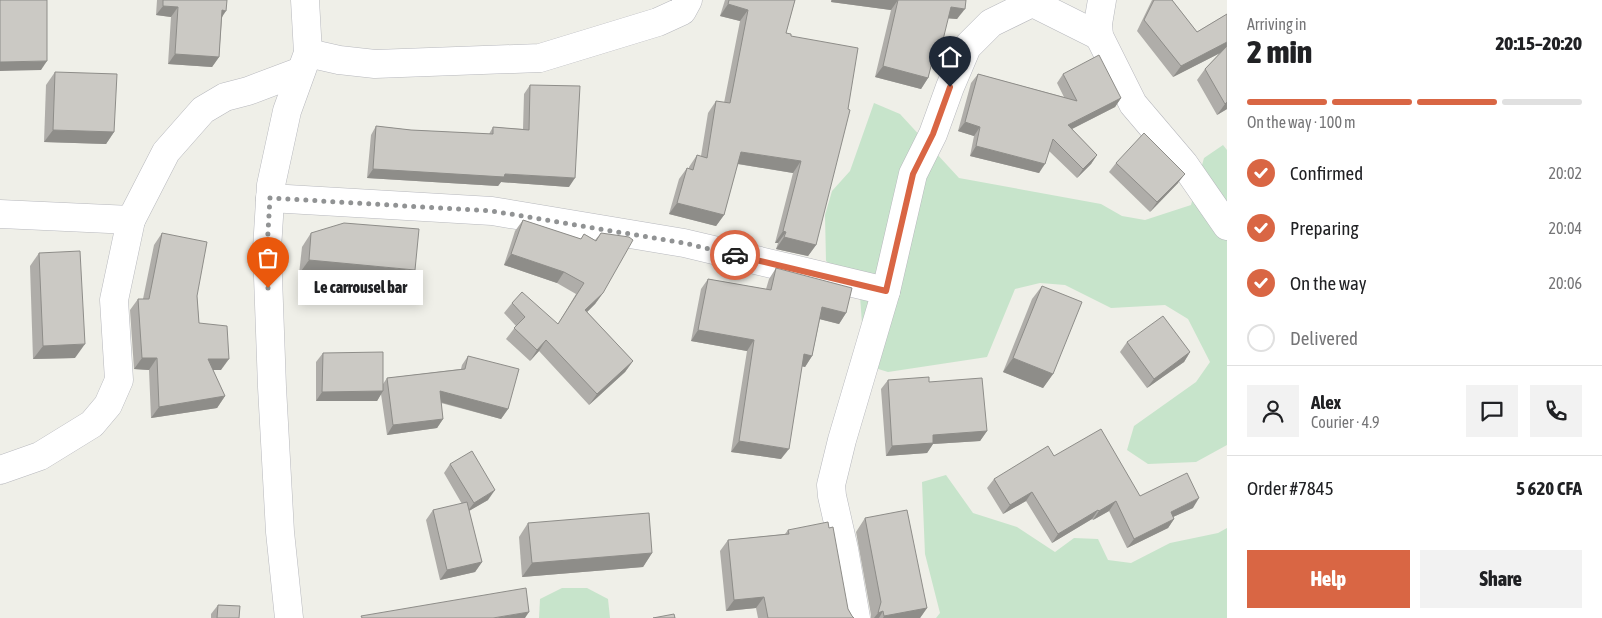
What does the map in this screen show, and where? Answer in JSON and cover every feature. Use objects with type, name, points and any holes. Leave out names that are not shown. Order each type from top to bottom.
[{"type":"street","points":[[289,618],[280,532],[267,249],[271,185],[287,111],[304,62],[305,0]]},
{"type":"street","points":[[0,470],[40,456],[92,424],[108,405],[120,380],[114,300],[131,220],[166,152],[204,110],[225,97],[248,91],[304,62],[339,60],[375,64],[540,58],[658,22],[682,11],[688,0]]},
{"type":"street","points":[[1102,0],[1098,24],[1100,36],[1133,104],[1184,164],[1227,226]]},
{"type":"street","points":[[856,618],[831,485],[842,440],[886,291],[913,174],[933,134],[967,47],[990,23],[1034,1],[1100,36]]},
{"type":"street","points":[[270,198],[492,211],[684,243],[886,291]]},
{"type":"street","points":[[0,214],[131,220]]},
{"type":"green space","points":[[874,103],[900,114],[959,178],[1101,204],[1122,216],[1145,220],[1191,205],[1204,158],[1223,145],[1227,150],[1227,445],[1196,462],[1148,464],[1127,450],[1134,426],[1196,382],[1210,362],[1188,319],[1165,305],[1111,308],[1065,285],[1040,283],[1015,289],[987,357],[888,372],[865,365],[860,296],[847,276],[826,261],[825,215],[832,191],[850,171]]},
{"type":"green space","points":[[946,475],[973,513],[1017,527],[1055,552],[1074,538],[1098,539],[1108,560],[1131,563],[1170,543],[1218,533],[1227,528],[1227,618],[936,618],[940,613],[925,554],[922,482]]},
{"type":"green space","points":[[562,588],[587,588],[608,599],[610,618],[539,618],[540,599]]},
{"type":"building","points":[[0,0],[47,0],[47,61],[0,62]]},
{"type":"building","points":[[163,0],[227,0],[226,11],[222,10],[219,57],[175,54],[178,7],[163,6]]},
{"type":"building","points":[[729,0],[795,0],[786,33],[791,34],[791,36],[858,48],[848,109],[850,110],[816,245],[784,237],[786,232],[783,231],[801,161],[741,152],[724,215],[677,203],[687,168],[693,170],[697,155],[707,158],[716,101],[730,103],[748,10],[728,4]]},
{"type":"building","points":[[898,0],[966,0],[965,9],[951,7],[941,48],[936,47],[928,78],[883,66]]},
{"type":"building","points":[[1154,0],[1172,0],[1197,32],[1227,14],[1227,42],[1181,66],[1144,20]]},
{"type":"building","points":[[1227,46],[1227,102],[1225,104],[1205,69]]},
{"type":"building","points":[[1099,55],[1121,98],[1068,125],[1097,155],[1083,169],[1053,139],[1045,164],[976,146],[980,127],[965,122],[978,74],[1077,101],[1063,74]]},
{"type":"building","points":[[55,72],[117,74],[114,132],[53,130]]},
{"type":"building","points":[[530,85],[580,86],[575,178],[505,174],[504,177],[373,169],[376,126],[411,130],[493,134],[493,127],[529,130]]},
{"type":"building","points":[[1144,133],[1185,174],[1157,202],[1116,163]]},
{"type":"building","points":[[523,220],[581,239],[584,234],[596,241],[601,233],[629,237],[633,240],[603,293],[585,310],[633,361],[597,394],[546,340],[537,350],[514,328],[525,317],[512,303],[522,292],[558,324],[584,283],[564,272],[511,254]]},
{"type":"building","points":[[344,223],[419,229],[415,270],[309,260],[311,233]]},
{"type":"building","points":[[162,233],[207,242],[197,296],[199,323],[227,326],[229,359],[208,359],[225,396],[159,407],[157,358],[142,358],[138,299],[149,299]]},
{"type":"building","points":[[80,251],[85,344],[43,346],[39,253]]},
{"type":"building","points":[[776,268],[852,288],[846,313],[822,307],[812,356],[804,354],[789,449],[739,441],[754,340],[698,330],[708,279],[771,290]]},
{"type":"building","points":[[1042,286],[1082,302],[1053,374],[1013,358]]},
{"type":"building","points":[[1163,316],[1190,352],[1154,379],[1127,342]]},
{"type":"building","points":[[383,352],[383,391],[322,392],[323,353]]},
{"type":"building","points":[[468,356],[519,369],[508,409],[440,391],[443,419],[393,425],[387,378],[465,369]]},
{"type":"building","points":[[929,377],[929,382],[982,378],[987,431],[933,435],[933,443],[892,446],[888,380]]},
{"type":"building","points":[[1101,429],[1140,496],[1187,473],[1199,498],[1171,512],[1174,519],[1134,539],[1116,501],[1058,534],[1032,492],[1010,505],[994,479],[1048,446],[1054,456]]},
{"type":"building","points":[[472,451],[495,490],[474,503],[450,464]]},
{"type":"building","points":[[467,502],[482,562],[447,570],[433,510]]},
{"type":"building","points":[[907,510],[927,608],[884,616],[883,611],[878,613],[881,602],[865,518]]},
{"type":"building","points":[[649,513],[652,553],[532,563],[528,523]]},
{"type":"building","points":[[828,522],[829,528],[833,527],[848,609],[854,618],[768,618],[764,597],[734,600],[728,540],[789,534],[788,530]]},
{"type":"building","points":[[526,588],[529,612],[493,618],[362,618],[361,616]]},
{"type":"building","points":[[218,605],[240,606],[239,618],[217,618]]},
{"type":"building","points":[[674,614],[675,618],[653,618]]},
{"type":"way so far","points":[[268,288],[267,249],[270,198],[492,211],[684,243],[735,255]]},
{"type":"place","name":"Le carrousel bar","points":[[268,288]]},
{"type":"route","points":[[735,255],[886,291],[913,174],[933,134],[950,87]]}]
